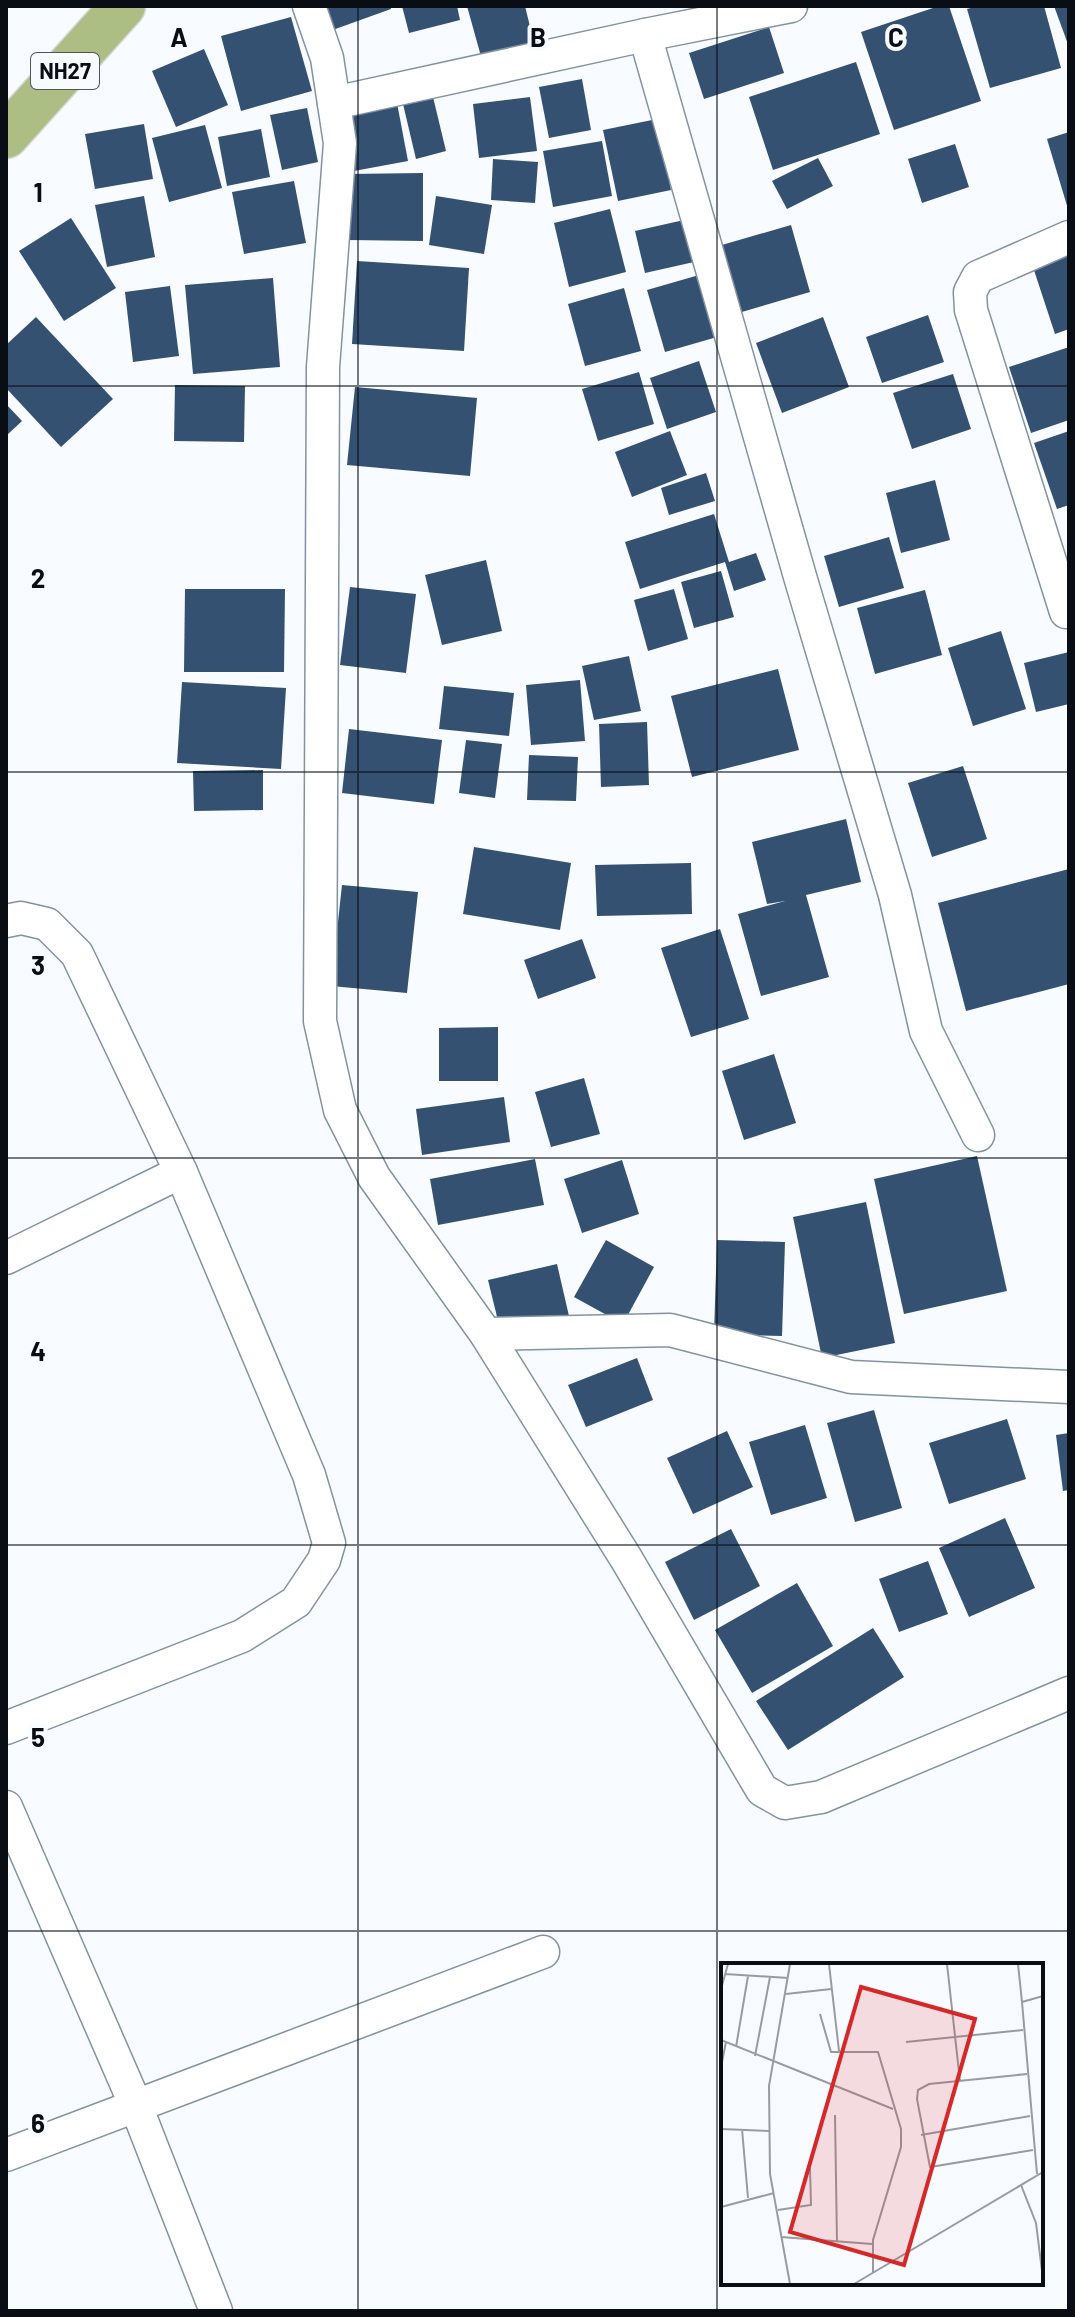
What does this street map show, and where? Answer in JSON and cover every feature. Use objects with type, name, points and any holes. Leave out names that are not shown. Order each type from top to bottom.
[{"type":"highway","name":"NH27","points":[[6,136],[123,6]]},
{"type":"street","points":[[309,6],[327,58],[340,143],[323,367],[320,1021],[340,1110],[374,1177],[486,1334],[627,1560],[762,1790],[785,1803],[821,1797],[1069,1693]]},
{"type":"street","points":[[334,103],[791,6]]},
{"type":"street","points":[[645,35],[895,895],[926,1031],[978,1135]]},
{"type":"street","points":[[1066,612],[971,310],[970,292],[978,277],[1069,237]]},
{"type":"street","points":[[6,921],[21,918],[47,924],[77,954],[181,1172],[309,1475],[329,1543],[324,1560],[296,1602],[242,1636],[6,1728]]},
{"type":"street","points":[[6,1258],[181,1172]]},
{"type":"street","points":[[486,1334],[670,1330],[851,1377],[1069,1387]]},
{"type":"street","points":[[6,1807],[136,2106],[216,2311]]},
{"type":"street","points":[[6,2155],[543,1952]]},
{"type":"building","points":[[317,6],[390,6],[391,9],[327,32]]},
{"type":"building","points":[[402,6],[457,6],[460,20],[409,33]]},
{"type":"building","points":[[467,6],[525,6],[535,47],[482,60]]},
{"type":"building","points":[[939,6],[949,6],[981,101],[894,130],[861,32]]},
{"type":"building","points":[[978,6],[1044,6],[1061,68],[990,88],[967,9]]},
{"type":"building","points":[[1054,6],[1069,6],[1069,47]]},
{"type":"building","points":[[291,17],[312,91],[241,111],[221,36]]},
{"type":"building","points":[[769,27],[784,73],[704,99],[689,53]]},
{"type":"building","points":[[204,49],[228,105],[176,127],[152,71]]},
{"type":"building","points":[[856,62],[880,134],[773,170],[749,97]]},
{"type":"building","points":[[582,79],[591,130],[549,138],[539,87]]},
{"type":"building","points":[[433,97],[446,151],[416,159],[403,104]]},
{"type":"building","points":[[530,97],[537,151],[479,158],[473,104]]},
{"type":"building","points":[[397,103],[408,161],[354,171],[343,113]]},
{"type":"building","points":[[307,108],[318,162],[282,170],[270,115]]},
{"type":"building","points":[[657,119],[671,190],[618,201],[603,130]]},
{"type":"building","points":[[144,124],[153,179],[95,189],[85,134]]},
{"type":"building","points":[[205,125],[222,188],[169,202],[152,138]]},
{"type":"building","points":[[261,129],[270,177],[227,186],[218,137]]},
{"type":"building","points":[[1069,132],[1069,209],[1068,209],[1047,139]]},
{"type":"building","points":[[602,141],[612,196],[553,207],[543,151]]},
{"type":"building","points":[[955,144],[969,187],[922,203],[908,159]]},
{"type":"building","points":[[818,158],[833,186],[787,209],[772,181]]},
{"type":"building","points":[[493,159],[538,162],[535,203],[491,200]]},
{"type":"building","points":[[423,173],[423,241],[348,240],[349,174]]},
{"type":"building","points":[[294,181],[306,243],[244,254],[232,192]]},
{"type":"building","points":[[144,196],[155,257],[107,267],[95,205]]},
{"type":"building","points":[[436,196],[492,205],[484,254],[429,245]]},
{"type":"building","points":[[610,209],[626,272],[569,287],[554,223]]},
{"type":"building","points":[[71,218],[116,288],[64,321],[19,251]]},
{"type":"building","points":[[684,220],[694,262],[645,273],[635,231]]},
{"type":"building","points":[[791,225],[810,292],[735,314],[715,247]]},
{"type":"building","points":[[1069,245],[1069,329],[1055,334],[1030,258]]},
{"type":"building","points":[[357,261],[469,268],[464,351],[352,344]]},
{"type":"building","points":[[706,273],[724,335],[665,352],[647,290]]},
{"type":"building","points":[[273,278],[280,367],[193,374],[185,285]]},
{"type":"building","points":[[170,286],[179,356],[133,362],[125,292]]},
{"type":"building","points":[[624,288],[641,351],[585,366],[568,304]]},
{"type":"building","points":[[928,315],[944,362],[882,383],[866,337]]},
{"type":"building","points":[[36,317],[113,399],[61,447],[6,388],[6,345]]},
{"type":"building","points":[[823,317],[849,387],[782,413],[756,343]]},
{"type":"building","points":[[1069,347],[1069,420],[1031,433],[1009,367]]},
{"type":"building","points":[[699,361],[716,412],[667,429],[650,378]]},
{"type":"building","points":[[639,372],[654,424],[598,441],[582,389]]},
{"type":"building","points":[[953,374],[971,429],[912,449],[893,393]]},
{"type":"building","points":[[175,385],[245,386],[244,442],[174,441]]},
{"type":"building","points":[[355,387],[477,398],[470,476],[347,465]]},
{"type":"building","points":[[6,404],[22,421],[6,436]]},
{"type":"building","points":[[670,431],[687,475],[632,497],[615,452]]},
{"type":"building","points":[[1069,431],[1069,505],[1057,509],[1034,443]]},
{"type":"building","points":[[706,473],[715,501],[669,515],[661,488]]},
{"type":"building","points":[[935,480],[950,540],[901,553],[886,493]]},
{"type":"building","points":[[714,514],[729,562],[756,553],[766,580],[734,591],[725,562],[640,589],[625,542]]},
{"type":"building","points":[[889,537],[904,588],[839,607],[824,556]]},
{"type":"building","points":[[486,560],[502,631],[442,645],[425,575]]},
{"type":"building","points":[[721,571],[734,617],[694,628],[681,582]]},
{"type":"building","points":[[350,587],[416,594],[406,673],[340,665]]},
{"type":"building","points":[[185,589],[285,589],[284,672],[184,672]]},
{"type":"building","points":[[674,589],[688,639],[648,651],[634,600]]},
{"type":"building","points":[[925,590],[942,655],[875,674],[857,608]]},
{"type":"building","points":[[1001,631],[1026,709],[973,726],[948,648]]},
{"type":"building","points":[[1069,652],[1069,704],[1036,712],[1024,663]]},
{"type":"building","points":[[629,656],[641,711],[594,720],[582,666]]},
{"type":"building","points":[[778,669],[799,750],[692,777],[671,696]]},
{"type":"building","points":[[580,680],[585,741],[531,745],[526,685]]},
{"type":"building","points":[[182,682],[286,688],[281,769],[177,763]]},
{"type":"building","points":[[444,686],[514,693],[509,736],[439,729]]},
{"type":"building","points":[[647,722],[649,785],[601,787],[599,724]]},
{"type":"building","points":[[349,729],[442,740],[434,804],[342,793]]},
{"type":"building","points":[[466,740],[502,744],[495,798],[459,793]]},
{"type":"building","points":[[529,755],[578,757],[576,801],[527,800]]},
{"type":"building","points":[[963,766],[987,839],[932,857],[908,783]]},
{"type":"building","points":[[263,770],[263,810],[194,811],[193,771]]},
{"type":"building","points":[[846,819],[861,882],[806,895],[829,977],[761,996],[738,914],[785,901],[767,904],[752,842]]},
{"type":"building","points":[[474,847],[571,863],[560,930],[463,914]]},
{"type":"building","points":[[691,863],[692,914],[597,916],[595,865]]},
{"type":"building","points":[[1069,869],[1069,984],[966,1011],[938,903]]},
{"type":"building","points":[[342,885],[418,892],[407,993],[331,986]]},
{"type":"building","points":[[720,929],[749,1019],[691,1037],[661,948]]},
{"type":"building","points":[[582,939],[596,978],[538,999],[524,960]]},
{"type":"building","points":[[498,1027],[498,1081],[439,1081],[439,1028]]},
{"type":"building","points":[[774,1054],[796,1123],[744,1140],[722,1071]]},
{"type":"building","points":[[584,1078],[600,1134],[551,1147],[535,1092]]},
{"type":"building","points":[[504,1097],[510,1142],[422,1155],[416,1109]]},
{"type":"building","points":[[977,1156],[1007,1291],[904,1314],[874,1179]]},
{"type":"building","points":[[535,1159],[544,1205],[438,1225],[430,1179]]},
{"type":"building","points":[[622,1160],[639,1214],[582,1233],[564,1179]]},
{"type":"building","points":[[866,1202],[895,1343],[822,1358],[793,1217]]},
{"type":"building","points":[[606,1240],[654,1267],[623,1324],[574,1297]]},
{"type":"building","points":[[717,1240],[785,1242],[782,1336],[714,1334]]},
{"type":"building","points":[[557,1264],[569,1316],[501,1333],[488,1280]]},
{"type":"building","points":[[637,1358],[653,1400],[586,1427],[568,1385]]},
{"type":"building","points":[[874,1410],[902,1508],[855,1522],[827,1423]]},
{"type":"building","points":[[1007,1419],[1026,1479],[949,1504],[929,1443]]},
{"type":"building","points":[[805,1425],[827,1498],[771,1515],[749,1442]]},
{"type":"building","points":[[727,1431],[753,1487],[693,1514],[667,1458]]},
{"type":"building","points":[[1069,1433],[1069,1490],[1063,1491],[1056,1435]]},
{"type":"building","points":[[1005,1518],[1035,1588],[969,1617],[939,1548]]},
{"type":"building","points":[[731,1529],[760,1586],[694,1620],[665,1562]]},
{"type":"building","points":[[928,1561],[948,1614],[899,1632],[879,1579]]},
{"type":"building","points":[[797,1583],[833,1646],[752,1693],[715,1630]]},
{"type":"building","points":[[873,1628],[904,1677],[788,1750],[756,1701]]}]
